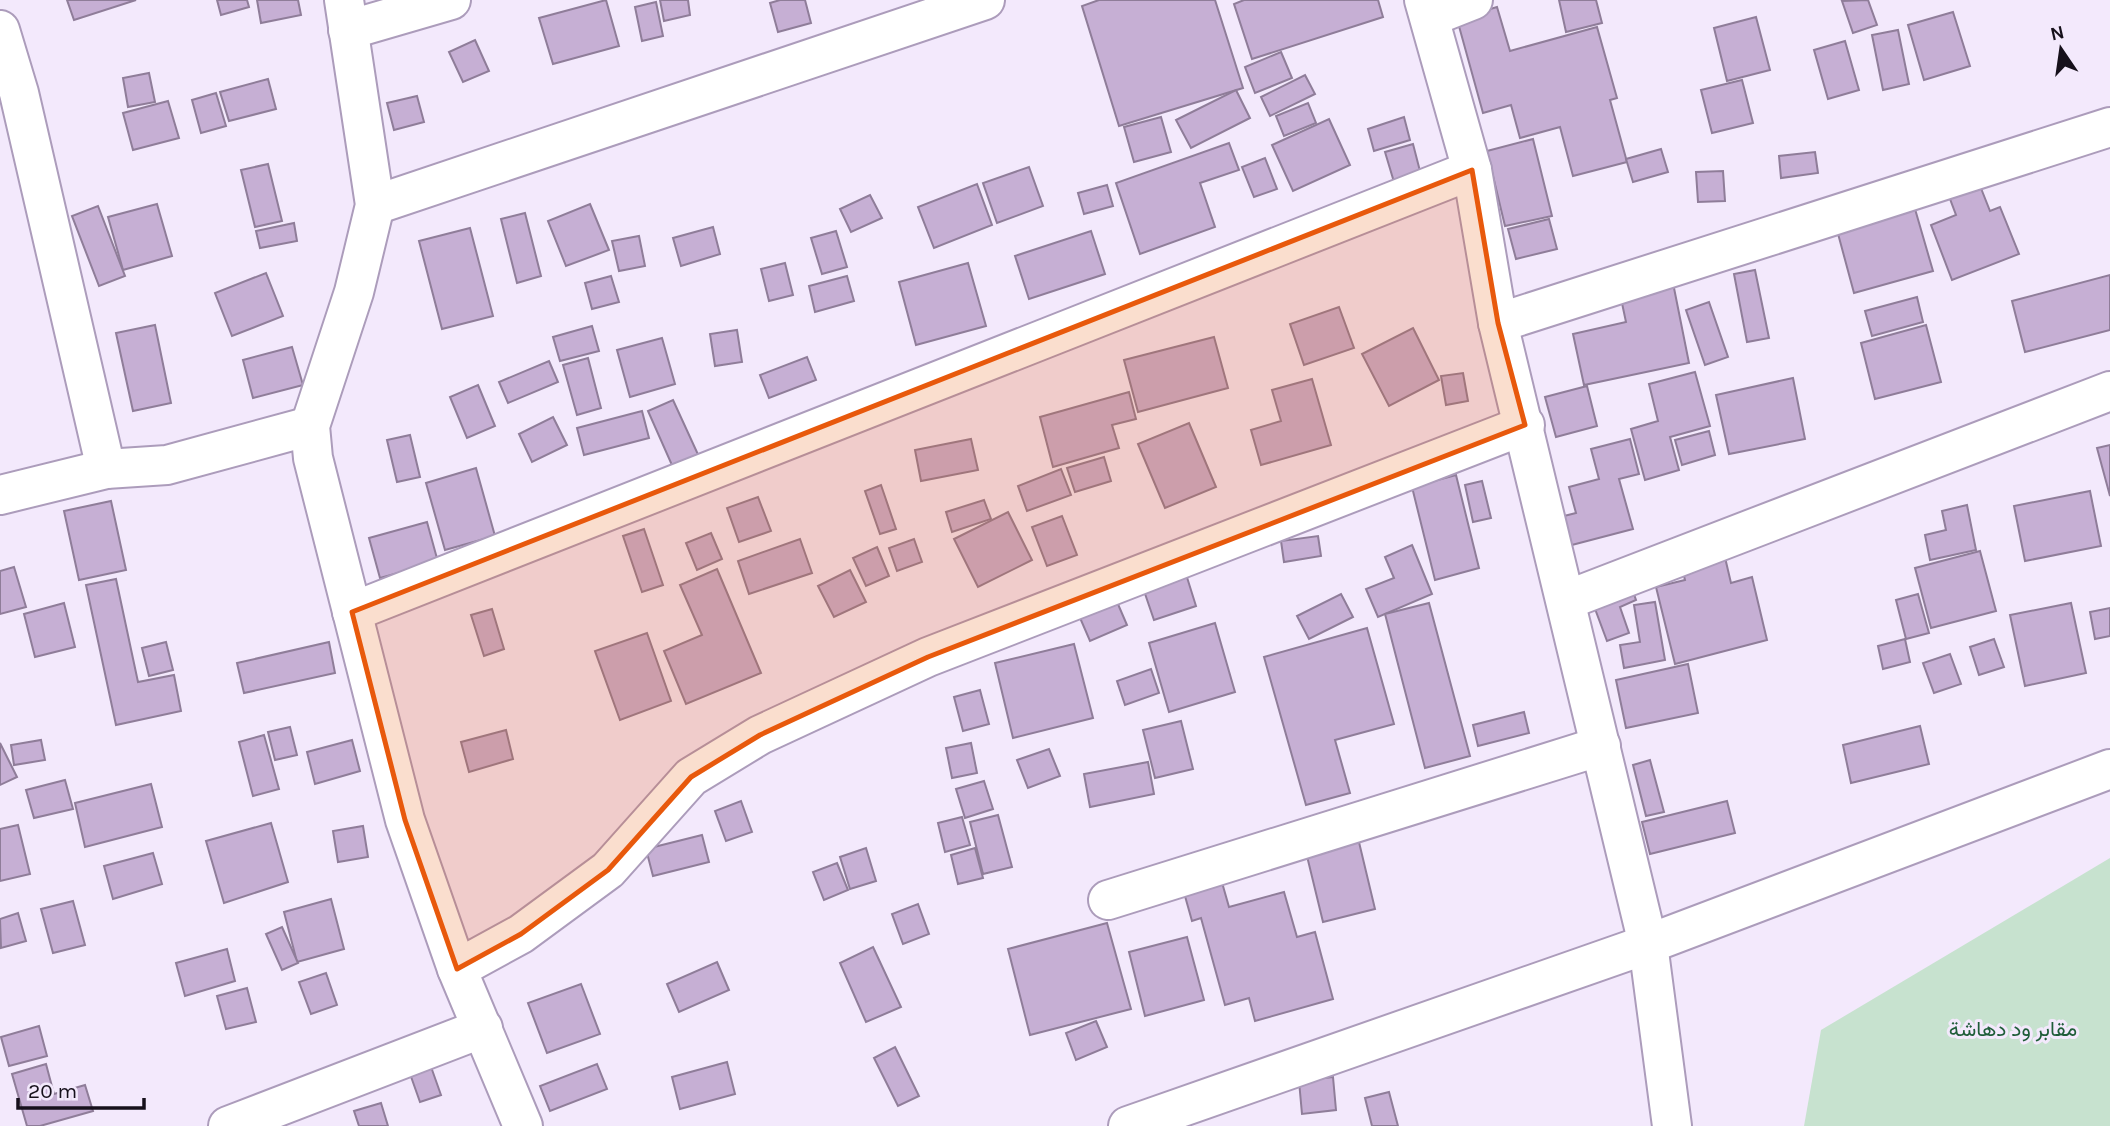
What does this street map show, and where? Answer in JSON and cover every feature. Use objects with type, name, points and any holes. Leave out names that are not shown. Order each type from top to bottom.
[{"type":"street","points":[[451,0],[346,15],[375,205],[354,292],[310,426],[313,458],[405,820],[457,969],[523,1126]]},
{"type":"street","points":[[375,205],[985,0]]},
{"type":"street","points":[[1473,0],[1427,8],[1472,170],[1498,323],[1525,425],[1648,944],[1672,1126]]},
{"type":"street","points":[[0,30],[9,96],[106,470]]},
{"type":"street","points":[[1498,323],[2110,127]]},
{"type":"street","points":[[352,612],[1472,170]]},
{"type":"street","points":[[1567,600],[2110,391]]},
{"type":"street","points":[[457,969],[522,934],[608,870],[691,777],[760,735],[928,657],[1525,425]]},
{"type":"street","points":[[0,495],[106,470],[167,466],[310,426]]},
{"type":"street","points":[[1108,900],[1601,746]]},
{"type":"street","points":[[1128,1126],[1648,944],[2110,769]]},
{"type":"street","points":[[228,1126],[482,1028]]},
{"type":"highlighted area","points":[[1472,170],[1498,323],[1525,425],[928,657],[760,735],[691,777],[608,870],[521,934],[457,969],[405,820],[352,612]]},
{"type":"green space","name":"مقابر ود دهاشة","points":[[2110,858],[2110,1126],[1804,1126],[1821,1030]]},
{"type":"building","points":[[67,0],[136,0],[74,20]]},
{"type":"building","points":[[217,0],[247,0],[249,7],[221,15]]},
{"type":"building","points":[[257,0],[298,0],[301,15],[261,23]]},
{"type":"building","points":[[606,0],[619,46],[553,64],[539,18]]},
{"type":"building","points":[[660,0],[688,0],[690,15],[664,21]]},
{"type":"building","points":[[780,0],[805,0],[811,23],[778,32],[770,3]]},
{"type":"building","points":[[1099,0],[1215,0],[1243,88],[1119,126],[1082,6]]},
{"type":"building","points":[[1244,0],[1378,0],[1383,17],[1252,59],[1234,4]]},
{"type":"building","points":[[1559,0],[1596,0],[1602,23],[1566,32]]},
{"type":"building","points":[[1868,0],[1877,25],[1853,33],[1842,1]]},
{"type":"building","points":[[656,2],[663,36],[642,41],[635,7]]},
{"type":"building","points":[[1497,7],[1510,51],[1597,27],[1617,98],[1610,100],[1627,162],[1573,176],[1560,127],[1520,138],[1511,105],[1483,113],[1457,19]]},
{"type":"building","points":[[1953,12],[1970,66],[1924,80],[1908,25]]},
{"type":"building","points":[[1756,17],[1770,70],[1727,81],[1714,28]]},
{"type":"building","points":[[1898,30],[1909,84],[1883,90],[1872,35]]},
{"type":"building","points":[[475,40],[489,71],[463,82],[449,52]]},
{"type":"building","points":[[1845,41],[1859,90],[1828,99],[1814,50]]},
{"type":"building","points":[[1281,52],[1292,78],[1255,93],[1245,67]]},
{"type":"building","points":[[149,73],[155,102],[128,107],[123,78]]},
{"type":"building","points":[[1305,75],[1315,94],[1270,116],[1261,97]]},
{"type":"building","points":[[268,79],[276,109],[229,121],[220,92]]},
{"type":"building","points":[[1742,80],[1753,123],[1712,133],[1701,90]]},
{"type":"building","points":[[1236,90],[1250,118],[1191,148],[1176,120]]},
{"type":"building","points":[[216,93],[226,126],[201,133],[192,100]]},
{"type":"building","points":[[417,96],[424,122],[394,130],[387,103]]},
{"type":"building","points":[[168,101],[179,138],[133,150],[123,113]]},
{"type":"building","points":[[1308,103],[1316,123],[1284,136],[1276,116]]},
{"type":"building","points":[[1161,117],[1171,152],[1134,162],[1124,127]]},
{"type":"building","points":[[1404,117],[1410,140],[1374,151],[1368,129]]},
{"type":"building","points":[[1329,119],[1350,165],[1293,191],[1272,145]]},
{"type":"building","points":[[1533,139],[1552,216],[1505,226],[1487,151]]},
{"type":"building","points":[[1229,143],[1239,170],[1200,183],[1215,227],[1140,254],[1116,183]]},
{"type":"building","points":[[1413,144],[1421,175],[1394,182],[1385,152]]},
{"type":"building","points":[[1661,149],[1668,172],[1633,182],[1626,159]]},
{"type":"building","points":[[1815,152],[1818,173],[1781,178],[1779,156]]},
{"type":"building","points":[[1265,158],[1277,189],[1254,197],[1242,167]]},
{"type":"building","points":[[1971,163],[1990,211],[2000,207],[2019,254],[1952,280],[1931,225],[1956,215],[1941,175]]},
{"type":"building","points":[[268,164],[282,221],[255,227],[241,170]]},
{"type":"building","points":[[1029,167],[1043,206],[997,223],[983,183]]},
{"type":"building","points":[[1723,171],[1725,201],[1698,202],[1696,172]]},
{"type":"building","points":[[977,184],[992,225],[934,248],[918,207]]},
{"type":"building","points":[[1107,185],[1113,206],[1084,214],[1078,193]]},
{"type":"building","points":[[870,195],[882,218],[851,232],[840,209]]},
{"type":"building","points":[[157,204],[172,256],[123,270],[108,217]]},
{"type":"building","points":[[590,204],[609,250],[566,266],[548,221]]},
{"type":"building","points":[[98,206],[125,276],[99,286],[72,216]]},
{"type":"building","points":[[1915,209],[1933,271],[1854,293],[1837,230]]},
{"type":"building","points":[[525,213],[541,276],[517,283],[501,219]]},
{"type":"building","points":[[1549,219],[1557,249],[1516,259],[1508,229]]},
{"type":"building","points":[[294,223],[297,241],[260,248],[256,231]]},
{"type":"building","points":[[713,227],[720,254],[681,266],[673,238]]},
{"type":"building","points":[[470,228],[493,316],[442,329],[419,241]]},
{"type":"building","points":[[836,231],[847,267],[822,274],[811,238]]},
{"type":"building","points":[[1091,231],[1105,274],[1029,299],[1015,256]]},
{"type":"building","points":[[639,236],[645,266],[619,271],[612,241]]},
{"type":"building","points":[[785,263],[793,295],[769,301],[761,269]]},
{"type":"building","points":[[968,263],[986,326],[916,345],[899,282]]},
{"type":"building","points":[[1755,270],[1769,338],[1747,342],[1734,274]]},
{"type":"building","points":[[266,273],[283,316],[232,336],[215,293]]},
{"type":"building","points":[[2110,275],[2110,330],[2025,352],[2012,301]]},
{"type":"building","points":[[611,276],[619,302],[592,309],[585,283]]},
{"type":"building","points":[[847,276],[854,301],[815,312],[809,286]]},
{"type":"building","points":[[1672,278],[1689,363],[1584,385],[1573,334],[1626,322],[1619,289]]},
{"type":"building","points":[[1917,297],[1923,322],[1872,336],[1865,311]]},
{"type":"building","points":[[1709,302],[1728,357],[1705,365],[1686,310]]},
{"type":"building","points":[[1339,307],[1354,348],[1304,365],[1290,324]]},
{"type":"building","points":[[155,325],[171,403],[133,411],[116,333]]},
{"type":"building","points":[[1926,325],[1941,382],[1875,399],[1861,343]]},
{"type":"building","points":[[592,326],[599,351],[560,361],[553,337]]},
{"type":"building","points":[[1413,328],[1439,380],[1389,406],[1362,354]]},
{"type":"building","points":[[737,330],[742,362],[715,366],[710,334]]},
{"type":"building","points":[[1214,337],[1228,388],[1138,412],[1124,360]]},
{"type":"building","points":[[662,338],[675,384],[630,397],[617,350]]},
{"type":"building","points":[[292,347],[303,385],[253,398],[243,360]]},
{"type":"building","points":[[807,357],[816,380],[769,398],[760,375]]},
{"type":"building","points":[[588,358],[601,408],[577,415],[563,365]]},
{"type":"building","points":[[549,361],[558,382],[508,403],[499,382]]},
{"type":"building","points":[[1695,372],[1710,426],[1670,437],[1679,470],[1645,480],[1631,429],[1658,421],[1649,384]]},
{"type":"building","points":[[1463,373],[1468,401],[1446,405],[1441,376]]},
{"type":"building","points":[[1793,378],[1805,439],[1729,454],[1716,395]]},
{"type":"building","points":[[1312,379],[1331,445],[1261,465],[1251,430],[1281,421],[1272,390]]},
{"type":"building","points":[[478,385],[495,426],[467,438],[450,397]]},
{"type":"building","points":[[1587,386],[1597,426],[1556,437],[1545,397]]},
{"type":"building","points":[[1129,392],[1136,419],[1112,425],[1119,448],[1053,467],[1040,417]]},
{"type":"building","points":[[673,400],[701,461],[675,472],[648,411]]},
{"type":"building","points":[[642,411],[649,438],[584,455],[577,428]]},
{"type":"building","points":[[553,417],[567,445],[532,462],[519,434]]},
{"type":"building","points":[[1189,423],[1216,487],[1165,508],[1138,444]]},
{"type":"building","points":[[1709,431],[1715,455],[1682,465],[1675,440]]},
{"type":"building","points":[[410,435],[420,477],[397,482],[387,440]]},
{"type":"building","points":[[971,439],[978,470],[921,481],[915,450]]},
{"type":"building","points":[[1630,439],[1639,474],[1619,479],[1633,529],[1568,546],[1560,517],[1576,513],[1569,487],[1599,479],[1591,449]]},
{"type":"building","points":[[2110,445],[2110,496],[2097,448]]},
{"type":"building","points":[[1104,457],[1111,481],[1075,492],[1067,468]]},
{"type":"building","points":[[476,468],[495,536],[445,550],[426,483]]},
{"type":"building","points":[[1061,469],[1071,495],[1027,511],[1018,486]]},
{"type":"building","points":[[1456,475],[1479,568],[1435,580],[1412,487]]},
{"type":"building","points":[[1482,481],[1491,518],[1473,522],[1465,485]]},
{"type":"building","points":[[881,485],[896,529],[880,534],[865,491]]},
{"type":"building","points":[[2090,491],[2101,546],[2025,561],[2014,506]]},
{"type":"building","points":[[758,497],[771,531],[739,542],[727,508]]},
{"type":"building","points":[[984,500],[991,519],[952,532],[946,512]]},
{"type":"building","points":[[111,501],[126,570],[79,580],[64,511]]},
{"type":"building","points":[[1967,505],[1976,550],[1930,560],[1925,535],[1946,530],[1942,511]]},
{"type":"building","points":[[1008,512],[1032,560],[978,587],[954,539]]},
{"type":"building","points":[[1062,516],[1077,555],[1047,566],[1032,527]]},
{"type":"building","points":[[427,522],[438,562],[380,578],[369,538]]},
{"type":"building","points":[[644,529],[663,585],[642,592],[623,536]]},
{"type":"building","points":[[711,533],[722,559],[697,570],[686,543]]},
{"type":"building","points":[[1318,536],[1321,556],[1284,562],[1281,541]]},
{"type":"building","points":[[800,539],[812,573],[749,594],[738,561]]},
{"type":"building","points":[[914,539],[922,562],[897,571],[889,548]]},
{"type":"building","points":[[1412,545],[1432,594],[1378,617],[1366,589],[1394,578],[1385,557]]},
{"type":"building","points":[[877,547],[889,576],[866,586],[853,558]]},
{"type":"building","points":[[1723,549],[1731,583],[1752,577],[1767,640],[1675,664],[1656,587],[1685,580],[1680,560]]},
{"type":"building","points":[[1980,551],[1996,611],[1931,628],[1915,568]]},
{"type":"building","points":[[14,567],[26,607],[0,614],[0,571]]},
{"type":"building","points":[[717,569],[761,673],[686,704],[664,651],[702,635],[680,585]]},
{"type":"building","points":[[850,570],[866,602],[834,617],[818,586]]},
{"type":"building","points":[[1185,571],[1196,606],[1154,620],[1142,585]]},
{"type":"building","points":[[116,579],[138,682],[174,675],[181,711],[116,725],[86,585]]},
{"type":"building","points":[[1108,581],[1127,625],[1090,641],[1071,597]]},
{"type":"building","points":[[1630,583],[1636,600],[1620,607],[1629,633],[1607,641],[1591,598]]},
{"type":"building","points":[[1341,594],[1353,617],[1309,639],[1297,616]]},
{"type":"building","points":[[1918,594],[1929,633],[1906,639],[1896,600]]},
{"type":"building","points":[[1655,602],[1665,660],[1624,668],[1620,645],[1640,642],[1634,605]]},
{"type":"building","points":[[64,603],[75,647],[35,657],[24,614]]},
{"type":"building","points":[[1429,603],[1470,756],[1425,768],[1385,614]]},
{"type":"building","points":[[2071,603],[2086,673],[2025,686],[2010,615]]},
{"type":"building","points":[[2110,608],[2110,636],[2095,639],[2090,612]]},
{"type":"building","points":[[492,609],[504,649],[484,656],[471,615]]},
{"type":"building","points":[[1215,623],[1235,692],[1169,712],[1149,643]]},
{"type":"building","points":[[1367,628],[1394,724],[1335,740],[1350,793],[1306,805],[1264,657]]},
{"type":"building","points":[[647,633],[671,701],[620,720],[595,651]]},
{"type":"building","points":[[1905,639],[1910,662],[1883,669],[1878,646]]},
{"type":"building","points":[[1994,639],[2004,667],[1979,675],[1970,647]]},
{"type":"building","points":[[166,642],[173,670],[149,676],[142,648]]},
{"type":"building","points":[[329,642],[335,673],[244,693],[237,663]]},
{"type":"building","points":[[1074,644],[1093,718],[1013,738],[995,663]]},
{"type":"building","points":[[1950,654],[1961,684],[1934,693],[1923,663]]},
{"type":"building","points":[[1688,664],[1698,713],[1626,728],[1616,680]]},
{"type":"building","points":[[1151,669],[1159,693],[1125,705],[1117,681]]},
{"type":"building","points":[[980,690],[989,724],[963,731],[954,697]]},
{"type":"building","points":[[1524,712],[1529,733],[1478,746],[1473,725]]},
{"type":"building","points":[[1181,721],[1193,769],[1155,778],[1143,730]]},
{"type":"building","points":[[1920,726],[1929,764],[1851,783],[1843,745]]},
{"type":"building","points":[[290,727],[297,755],[275,760],[268,732]]},
{"type":"building","points":[[506,730],[513,759],[469,772],[461,742]]},
{"type":"building","points":[[264,735],[279,789],[253,796],[239,742]]},
{"type":"building","points":[[41,740],[45,760],[14,765],[11,745]]},
{"type":"building","points":[[352,740],[360,771],[315,784],[307,752]]},
{"type":"building","points":[[0,743],[17,777],[0,785]]},
{"type":"building","points":[[971,743],[977,773],[952,778],[946,748]]},
{"type":"building","points":[[1049,749],[1060,776],[1028,788],[1017,760]]},
{"type":"building","points":[[1650,760],[1664,812],[1646,816],[1633,765]]},
{"type":"building","points":[[1148,762],[1154,794],[1090,807],[1084,774]]},
{"type":"building","points":[[65,780],[73,809],[34,818],[26,790]]},
{"type":"building","points":[[984,781],[993,809],[965,818],[956,789]]},
{"type":"building","points":[[151,784],[162,827],[85,847],[75,803]]},
{"type":"building","points":[[741,801],[752,832],[726,841],[715,811]]},
{"type":"building","points":[[1727,801],[1735,833],[1650,854],[1642,822]]},
{"type":"building","points":[[998,815],[1012,867],[983,874],[970,822]]},
{"type":"building","points":[[962,817],[970,845],[945,852],[938,823]]},
{"type":"building","points":[[271,823],[288,882],[224,903],[206,841]]},
{"type":"building","points":[[18,825],[30,874],[0,881],[0,829]]},
{"type":"building","points":[[363,826],[368,857],[338,862],[333,831]]},
{"type":"building","points":[[702,835],[709,862],[653,876],[646,849]]},
{"type":"building","points":[[1358,838],[1375,909],[1323,922],[1306,852]]},
{"type":"building","points":[[866,848],[876,881],[850,889],[840,857]]},
{"type":"building","points":[[975,848],[983,878],[958,884],[951,855]]},
{"type":"building","points":[[153,853],[162,884],[113,899],[104,866]]},
{"type":"building","points":[[837,863],[848,890],[824,900],[813,872]]},
{"type":"building","points":[[1221,879],[1229,907],[1284,892],[1297,937],[1315,932],[1333,999],[1255,1021],[1249,998],[1225,1005],[1201,918],[1192,921],[1183,889]]},
{"type":"building","points":[[331,899],[344,949],[297,962],[284,912]]},
{"type":"building","points":[[73,901],[85,945],[53,953],[41,909]]},
{"type":"building","points":[[918,904],[929,934],[903,944],[892,914]]},
{"type":"building","points":[[18,913],[26,941],[1,948],[0,919]]},
{"type":"building","points":[[1107,923],[1131,1009],[1030,1035],[1008,949]]},
{"type":"building","points":[[282,927],[298,963],[282,970],[266,934]]},
{"type":"building","points":[[1187,937],[1204,1000],[1145,1016],[1129,952]]},
{"type":"building","points":[[873,947],[901,1007],[866,1022],[840,963]]},
{"type":"building","points":[[227,949],[235,981],[185,996],[176,963]]},
{"type":"building","points":[[717,962],[729,990],[679,1012],[667,984]]},
{"type":"building","points":[[326,973],[337,1005],[311,1014],[299,982]]},
{"type":"building","points":[[581,984],[600,1034],[547,1053],[528,1003]]},
{"type":"building","points":[[247,988],[256,1022],[226,1029],[217,996]]},
{"type":"building","points":[[1096,1021],[1107,1047],[1076,1060],[1066,1033]]},
{"type":"building","points":[[39,1026],[47,1056],[9,1066],[1,1037]]},
{"type":"building","points":[[895,1047],[919,1096],[898,1106],[874,1058]]},
{"type":"building","points":[[727,1062],[735,1094],[680,1109],[672,1077]]},
{"type":"building","points":[[46,1064],[54,1094],[85,1085],[93,1111],[40,1126],[27,1126],[12,1074]]},
{"type":"building","points":[[430,1064],[441,1095],[420,1102],[409,1071]]},
{"type":"building","points":[[597,1064],[607,1089],[550,1111],[540,1086]]},
{"type":"building","points":[[1333,1077],[1336,1110],[1302,1114],[1299,1081]]},
{"type":"building","points":[[1389,1092],[1398,1126],[1372,1126],[1365,1098]]},
{"type":"building","points":[[381,1103],[388,1126],[359,1126],[354,1111]]}]
